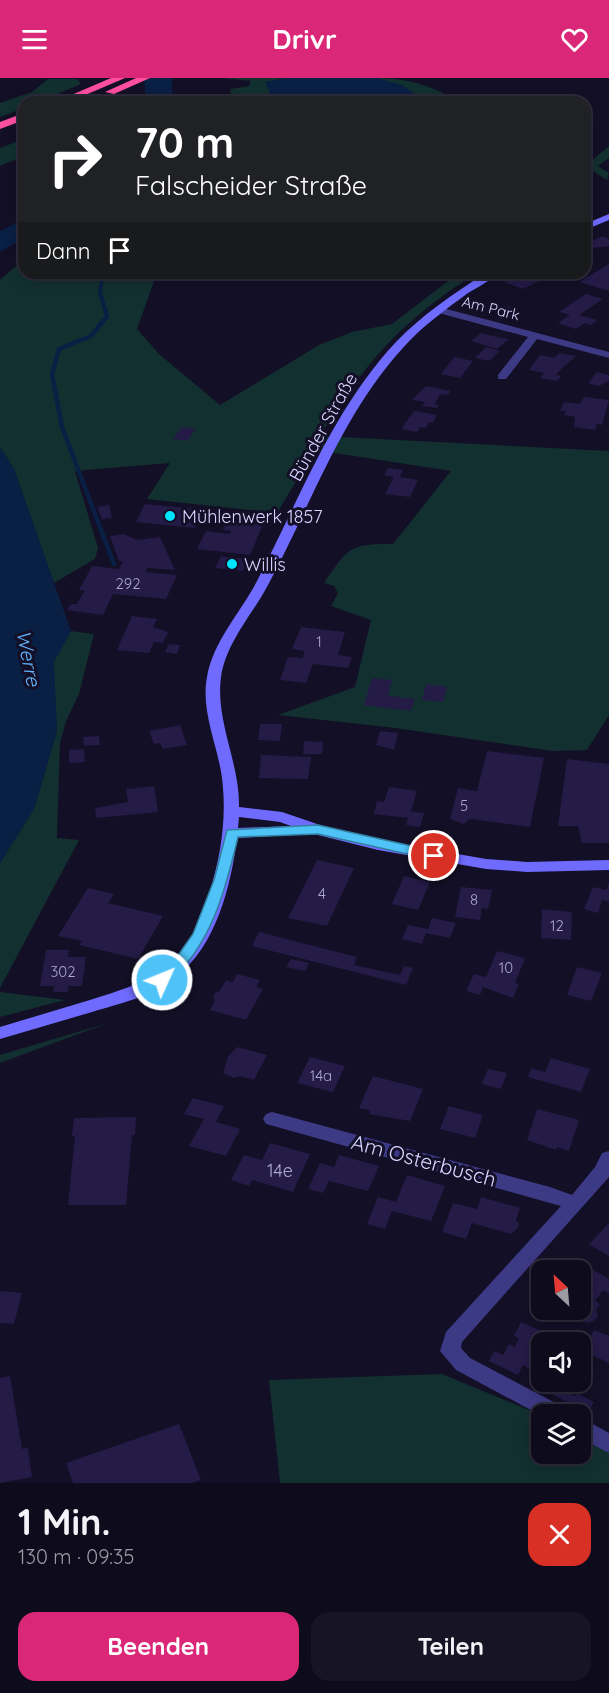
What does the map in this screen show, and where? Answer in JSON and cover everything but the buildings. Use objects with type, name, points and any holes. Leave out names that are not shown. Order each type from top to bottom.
[{"type":"highway","points":[[87,96],[120,78]]},
{"type":"highway","points":[[91,96],[145,78]]},
{"type":"highway","points":[[0,126],[18,118]]},
{"type":"highway","points":[[0,135],[18,128]]},
{"type":"main road","points":[[591,224],[609,217]]},
{"type":"main road","name":"Bünder Straße","points":[[0,1033],[141,991],[180,964],[200,935],[221,880],[232,833],[230,779],[214,714],[214,674],[220,658],[254,600],[338,433],[361,394],[389,357],[439,310],[484,279]]},
{"type":"main road","points":[[232,811],[282,816],[318,830],[378,844],[486,864],[527,867],[609,865]]},
{"type":"main road","points":[[232,833],[318,830]]},
{"type":"street","name":"Am Park","points":[[439,310],[609,355]]},
{"type":"street","name":"Am Park","points":[[502,377],[535,335]]},
{"type":"street","name":"Am Osterbusch","points":[[272,1119],[550,1194],[575,1204]]},
{"type":"street","points":[[539,1404],[463,1364],[450,1351],[453,1338],[575,1204],[602,1172],[609,1158]]},
{"type":"street","points":[[591,1433],[609,1444]]},
{"type":"green space","points":[[223,78],[286,78],[266,82],[271,96],[231,94],[230,89],[249,86],[251,81]]},
{"type":"green space","points":[[377,78],[398,79],[419,84],[448,96],[414,96]]},
{"type":"green space","points":[[48,79],[77,79],[81,84],[53,96],[20,96],[32,92]]},
{"type":"green space","points":[[18,97],[18,110],[0,117],[0,103]]},
{"type":"green space","points":[[18,141],[18,158],[0,166],[0,148]]},
{"type":"green space","points":[[609,146],[609,158],[598,166],[609,173],[607,180],[591,170],[591,161]]},
{"type":"green space","points":[[18,264],[18,279],[155,279],[137,329],[159,354],[220,405],[319,345],[352,332],[392,324],[451,279],[468,279],[428,307],[388,344],[353,386],[320,436],[609,451],[609,715],[587,750],[553,751],[395,728],[278,715],[355,687],[371,620],[331,606],[338,593],[334,586],[324,583],[351,550],[367,545],[393,544],[451,471],[315,450],[277,513],[147,499],[170,463],[75,471],[98,548],[95,559],[54,583],[14,469],[0,447],[0,280]]},
{"type":"green space","points":[[71,631],[94,634],[79,694],[66,721],[60,743],[57,838],[79,840],[0,988],[0,863],[34,809],[57,731],[53,662]]},
{"type":"green space","points":[[0,992],[65,1000],[0,1017]]},
{"type":"green space","points":[[108,1023],[0,1063],[0,1055]]},
{"type":"green space","points":[[442,1374],[531,1411],[531,1464],[591,1464],[591,1441],[609,1453],[609,1483],[280,1483],[269,1380]]},
{"type":"water","points":[[144,78],[172,78],[173,96],[146,96]]},
{"type":"water","points":[[286,78],[377,78],[402,85],[418,96],[271,96],[266,82]]},
{"type":"water","points":[[18,222],[18,242],[0,252],[0,231]]},
{"type":"water","name":"Werre","points":[[0,447],[14,469],[71,631],[54,662],[57,731],[34,809],[0,863]]},
{"type":"waterway","points":[[102,279],[100,292],[106,313]]},
{"type":"waterway","points":[[106,312],[107,316],[91,336],[59,349],[52,374],[62,427],[114,564]]},
{"type":"place","name":"Mühlenwerk 1857","points":[[170,516]]},
{"type":"place","name":"Willis","points":[[232,564]]},
{"type":"route","points":[[162,980],[180,964],[200,935],[221,880],[232,833],[318,830],[434,856]]}]
